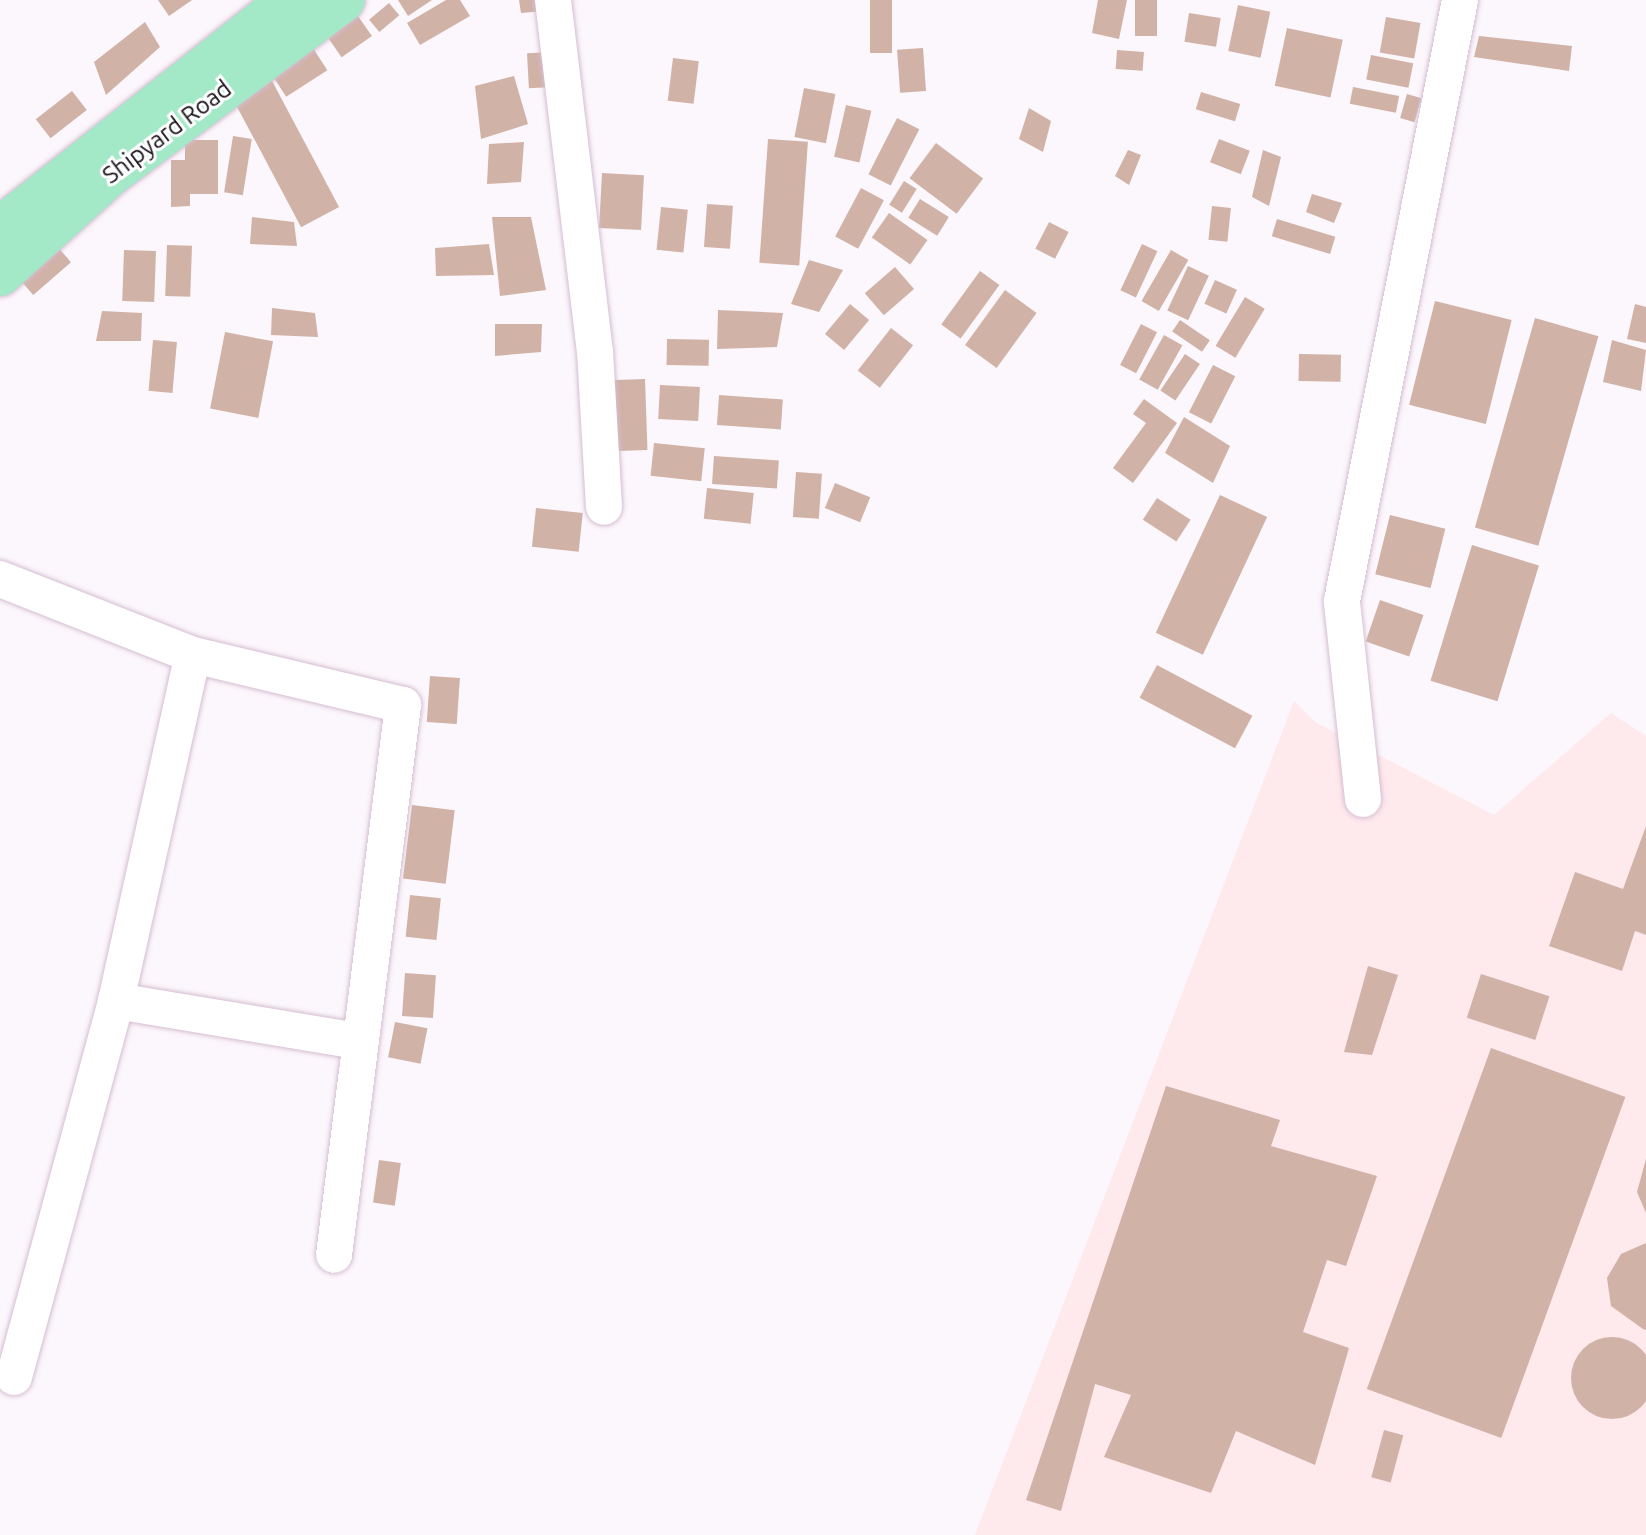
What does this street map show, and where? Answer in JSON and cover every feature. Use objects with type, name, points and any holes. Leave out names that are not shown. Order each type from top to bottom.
[{"type":"main road","name":"Shipyard Road","points":[[0,229],[290,0]]},
{"type":"main road","name":"Shipyard Road","points":[[0,274],[109,175],[343,0]]},
{"type":"street","points":[[553,0],[595,351],[604,507]]},
{"type":"street","points":[[1363,799],[1342,601],[1460,0]]},
{"type":"street","points":[[0,579],[193,655],[403,705],[358,1041],[334,1255]]},
{"type":"street","points":[[14,1377],[116,1001],[193,655]]},
{"type":"street","points":[[116,1001],[358,1041]]},
{"type":"shaded area","points":[[1294,701],[1315,722],[1494,815],[1611,713],[1646,736],[1646,1535],[975,1535]]},
{"type":"building","points":[[158,0],[192,0],[169,16]]},
{"type":"building","points":[[398,0],[432,0],[408,16]]},
{"type":"building","points":[[446,0],[460,0],[470,16],[420,45],[407,23]]},
{"type":"building","points":[[519,0],[544,0],[545,11],[521,13]]},
{"type":"building","points":[[870,0],[892,0],[892,53],[870,53]]},
{"type":"building","points":[[1098,0],[1127,0],[1119,39],[1092,33]]},
{"type":"building","points":[[1135,0],[1157,0],[1157,36],[1135,36]]},
{"type":"building","points":[[389,3],[399,15],[379,32],[369,20]]},
{"type":"building","points":[[1238,5],[1270,12],[1261,58],[1228,51]]},
{"type":"building","points":[[353,9],[372,36],[342,57],[323,30]]},
{"type":"building","points":[[1189,13],[1221,18],[1216,47],[1184,42]]},
{"type":"building","points":[[1386,17],[1420,23],[1414,59],[1380,52]]},
{"type":"building","points":[[145,22],[160,47],[106,95],[94,62]]},
{"type":"building","points":[[1287,28],[1343,40],[1330,98],[1275,86]]},
{"type":"building","points":[[1479,36],[1572,46],[1569,71],[1474,57]]},
{"type":"building","points":[[311,45],[327,70],[286,97],[270,72]]},
{"type":"building","points":[[923,48],[926,91],[900,93],[897,50]]},
{"type":"building","points":[[1117,50],[1144,52],[1143,71],[1116,69]]},
{"type":"building","points":[[551,52],[553,87],[529,88],[527,53]]},
{"type":"building","points":[[1371,55],[1413,63],[1408,88],[1366,80]]},
{"type":"building","points":[[673,58],[699,61],[694,104],[668,101]]},
{"type":"building","points":[[514,76],[528,124],[481,139],[475,86]]},
{"type":"building","points":[[271,79],[339,207],[301,227],[233,99]]},
{"type":"building","points":[[1353,87],[1399,96],[1396,113],[1350,104]]},
{"type":"building","points":[[804,88],[835,94],[826,143],[794,137]]},
{"type":"building","points":[[72,91],[87,110],[51,138],[36,119]]},
{"type":"building","points":[[1201,92],[1240,104],[1235,121],[1196,109]]},
{"type":"building","points":[[1407,94],[1421,98],[1415,122],[1400,118]]},
{"type":"building","points":[[846,105],[871,111],[859,162],[834,157]]},
{"type":"building","points":[[1029,108],[1051,121],[1043,152],[1019,139]]},
{"type":"building","points":[[897,118],[919,129],[891,185],[868,174]]},
{"type":"building","points":[[233,136],[252,139],[243,195],[224,192]]},
{"type":"building","points":[[768,139],[808,142],[799,265],[759,263]]},
{"type":"building","points":[[1219,139],[1250,151],[1241,174],[1210,162]]},
{"type":"building","points":[[185,140],[218,140],[218,194],[190,194],[190,206],[171,207],[171,160],[185,160]]},
{"type":"building","points":[[524,142],[521,182],[487,184],[489,144]]},
{"type":"building","points":[[936,143],[983,179],[957,214],[910,178]]},
{"type":"building","points":[[1128,150],[1141,155],[1129,185],[1115,176]]},
{"type":"building","points":[[1263,150],[1281,157],[1269,206],[1252,197]]},
{"type":"building","points":[[602,173],[644,175],[641,230],[599,228]]},
{"type":"building","points":[[904,181],[917,189],[902,213],[889,205]]},
{"type":"building","points":[[861,188],[884,200],[858,249],[835,237]]},
{"type":"building","points":[[1312,194],[1342,203],[1334,223],[1306,212]]},
{"type":"building","points":[[920,199],[949,217],[937,236],[908,218]]},
{"type":"building","points":[[707,204],[733,206],[730,249],[704,247]]},
{"type":"building","points":[[1212,206],[1231,208],[1227,242],[1208,240]]},
{"type":"building","points":[[661,207],[688,210],[683,253],[657,250]]},
{"type":"building","points":[[889,213],[928,240],[910,265],[872,238]]},
{"type":"building","points":[[252,217],[294,222],[297,246],[250,244]]},
{"type":"building","points":[[492,217],[531,217],[546,290],[500,296]]},
{"type":"building","points":[[1277,219],[1335,237],[1330,254],[1272,236]]},
{"type":"building","points":[[1049,222],[1069,232],[1055,259],[1035,249]]},
{"type":"building","points":[[50,238],[71,262],[33,295],[12,271]]},
{"type":"building","points":[[489,244],[494,275],[436,276],[435,248]]},
{"type":"building","points":[[1142,244],[1157,251],[1136,297],[1120,290]]},
{"type":"building","points":[[167,245],[192,246],[190,297],[165,296]]},
{"type":"building","points":[[124,250],[156,251],[154,302],[122,301]]},
{"type":"building","points":[[1171,250],[1188,260],[1159,311],[1142,301]]},
{"type":"building","points":[[809,260],[843,270],[819,312],[791,304]]},
{"type":"building","points":[[1188,266],[1209,276],[1188,320],[1167,310]]},
{"type":"building","points":[[895,267],[914,289],[884,315],[865,293]]},
{"type":"building","points":[[980,271],[999,285],[961,339],[941,324]]},
{"type":"building","points":[[1215,280],[1237,290],[1226,314],[1204,304]]},
{"type":"building","points":[[1005,290],[1037,313],[997,368],[965,345]]},
{"type":"building","points":[[1245,297],[1265,309],[1235,358],[1216,346]]},
{"type":"building","points":[[1435,301],[1512,320],[1486,424],[1409,405]]},
{"type":"building","points":[[850,304],[869,320],[844,350],[825,334]]},
{"type":"building","points":[[1635,304],[1646,307],[1646,343],[1627,339]]},
{"type":"building","points":[[272,308],[315,313],[318,337],[271,335]]},
{"type":"building","points":[[718,310],[783,313],[777,347],[717,349]]},
{"type":"building","points":[[102,311],[142,313],[141,341],[96,341]]},
{"type":"building","points":[[1535,318],[1598,336],[1538,546],[1475,528]]},
{"type":"building","points":[[1180,320],[1210,340],[1202,352],[1172,332]]},
{"type":"building","points":[[495,324],[542,324],[541,352],[495,356]]},
{"type":"building","points":[[1141,324],[1157,332],[1136,373],[1120,365]]},
{"type":"building","points":[[891,328],[913,345],[880,388],[858,371]]},
{"type":"building","points":[[225,332],[273,341],[258,418],[210,409]]},
{"type":"building","points":[[1164,335],[1182,345],[1158,390],[1139,380]]},
{"type":"building","points":[[667,339],[709,340],[709,366],[667,365]]},
{"type":"building","points":[[153,340],[177,342],[172,393],[149,391]]},
{"type":"building","points":[[1612,340],[1646,350],[1641,391],[1603,382]]},
{"type":"building","points":[[1185,354],[1200,364],[1175,401],[1160,390]]},
{"type":"building","points":[[1299,354],[1341,355],[1341,382],[1299,381]]},
{"type":"building","points":[[1213,365],[1235,376],[1211,424],[1189,412]]},
{"type":"building","points":[[645,379],[647,450],[611,451],[609,380]]},
{"type":"building","points":[[660,385],[700,387],[698,421],[658,419]]},
{"type":"building","points":[[719,395],[783,399],[781,429],[717,425]]},
{"type":"building","points":[[1144,399],[1177,423],[1133,483],[1113,468],[1146,423],[1133,414]]},
{"type":"building","points":[[1184,417],[1230,446],[1213,483],[1165,453]]},
{"type":"building","points":[[654,443],[705,448],[701,481],[651,476]]},
{"type":"building","points":[[714,456],[779,461],[777,488],[712,484]]},
{"type":"building","points":[[796,472],[822,474],[819,519],[793,517]]},
{"type":"building","points":[[835,483],[870,497],[860,522],[825,508]]},
{"type":"building","points":[[707,488],[754,493],[751,524],[704,519]]},
{"type":"building","points":[[1220,495],[1267,517],[1203,655],[1156,633]]},
{"type":"building","points":[[1157,498],[1191,520],[1176,542],[1143,520]]},
{"type":"building","points":[[536,508],[583,513],[579,552],[532,547]]},
{"type":"building","points":[[1390,515],[1445,529],[1431,588],[1375,574]]},
{"type":"building","points":[[1472,545],[1539,565],[1497,701],[1430,681]]},
{"type":"building","points":[[1380,600],[1423,615],[1409,657],[1366,642]]},
{"type":"building","points":[[1157,665],[1252,716],[1235,748],[1140,698]]},
{"type":"building","points":[[430,676],[460,678],[457,724],[427,722]]},
{"type":"building","points":[[412,805],[455,810],[446,884],[403,878]]},
{"type":"building","points":[[1646,826],[1646,935],[1635,931],[1622,971],[1549,946],[1575,872],[1623,889]]},
{"type":"building","points":[[410,895],[441,898],[436,940],[406,937]]},
{"type":"building","points":[[1368,966],[1398,975],[1372,1055],[1344,1052]]},
{"type":"building","points":[[405,973],[436,975],[433,1018],[402,1016]]},
{"type":"building","points":[[1481,974],[1549,996],[1535,1040],[1467,1018]]},
{"type":"building","points":[[395,1022],[427,1028],[421,1064],[388,1057]]},
{"type":"building","points":[[1491,1048],[1625,1097],[1501,1438],[1367,1389]]},
{"type":"building","points":[[1166,1086],[1280,1120],[1271,1146],[1377,1176],[1346,1266],[1327,1260],[1303,1332],[1349,1348],[1315,1465],[1236,1431],[1211,1493],[1104,1457],[1131,1395],[1095,1384],[1061,1511],[1026,1500]]},
{"type":"building","points":[[1646,1159],[1646,1213],[1637,1192]]},
{"type":"building","points":[[379,1160],[401,1163],[395,1206],[373,1203]]},
{"type":"building","points":[[1646,1243],[1646,1330],[1611,1306],[1607,1278],[1621,1254]]},
{"type":"building","points":[[1612,1337],[1628,1340],[1641,1349],[1650,1362],[1653,1378],[1650,1394],[1641,1407],[1628,1416],[1612,1419],[1596,1416],[1583,1407],[1574,1394],[1571,1378],[1574,1362],[1583,1349],[1596,1340]]},
{"type":"building","points":[[1384,1430],[1403,1435],[1391,1483],[1371,1477]]}]
